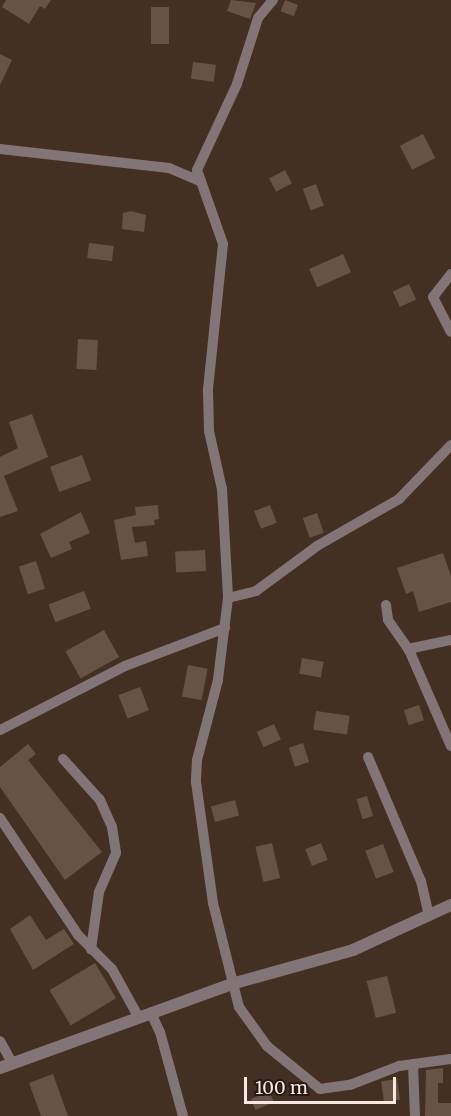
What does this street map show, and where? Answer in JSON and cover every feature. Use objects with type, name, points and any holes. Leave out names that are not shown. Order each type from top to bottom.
[{"type":"street","points":[[273,0],[258,18],[237,84],[197,170],[199,182],[223,244],[208,390],[209,431],[222,489],[228,598],[218,680],[197,760],[196,782],[213,903],[239,1006],[267,1046],[320,1089],[350,1084],[413,1064],[451,1059]]},
{"type":"street","points":[[0,149],[169,168],[199,182]]},
{"type":"street","points":[[451,274],[433,297],[451,332]]},
{"type":"street","points":[[228,598],[256,591],[317,546],[399,499],[451,445]]},
{"type":"street","points":[[386,604],[388,620],[408,649],[451,746]]},
{"type":"street","points":[[0,730],[125,666],[225,628]]},
{"type":"street","points":[[408,649],[451,640]]},
{"type":"street","points":[[368,757],[421,881],[429,915]]},
{"type":"street","points":[[63,759],[100,800],[112,827],[116,853],[99,892],[91,949]]},
{"type":"street","points":[[0,818],[91,949],[112,969],[145,1016],[160,1032],[183,1116]]},
{"type":"street","points":[[0,1041],[6,1065],[235,983],[353,950],[451,905]]},
{"type":"street","points":[[413,1064],[415,1116]]},
{"type":"building","points":[[6,0],[51,0],[45,9],[40,6],[29,24],[2,7]]},
{"type":"building","points":[[231,0],[256,3],[250,19],[227,11]]},
{"type":"building","points":[[285,0],[298,5],[294,16],[281,11]]},
{"type":"building","points":[[151,7],[169,7],[169,44],[151,44]]},
{"type":"building","points":[[0,54],[12,60],[0,85]]},
{"type":"building","points":[[193,62],[216,65],[214,82],[191,79]]},
{"type":"building","points":[[423,134],[435,158],[412,170],[400,146]]},
{"type":"building","points":[[285,170],[292,183],[276,192],[269,178]]},
{"type":"building","points":[[316,184],[324,206],[311,210],[303,189]]},
{"type":"building","points":[[131,211],[146,215],[144,232],[122,229],[123,213]]},
{"type":"building","points":[[89,243],[114,246],[112,261],[87,258]]},
{"type":"building","points":[[343,254],[351,272],[317,287],[309,269]]},
{"type":"building","points":[[409,284],[416,299],[400,307],[393,292]]},
{"type":"building","points":[[78,339],[98,340],[96,370],[76,369]]},
{"type":"building","points":[[32,414],[48,457],[4,476],[18,511],[0,517],[0,457],[18,448],[9,422]]},
{"type":"building","points":[[82,455],[91,480],[59,492],[50,467]]},
{"type":"building","points":[[158,505],[159,519],[154,520],[155,525],[132,527],[135,543],[146,541],[148,556],[121,560],[114,520],[136,515],[135,507]]},
{"type":"building","points":[[270,505],[277,523],[261,529],[254,511]]},
{"type":"building","points":[[81,512],[90,533],[69,542],[72,549],[51,558],[40,534]]},
{"type":"building","points":[[317,513],[324,533],[310,538],[303,518]]},
{"type":"building","points":[[205,550],[206,571],[176,573],[175,552]]},
{"type":"building","points":[[443,553],[451,576],[451,602],[419,612],[413,591],[406,594],[397,568]]},
{"type":"building","points":[[36,561],[45,589],[28,594],[19,567]]},
{"type":"building","points":[[84,591],[91,609],[55,622],[49,605]]},
{"type":"building","points":[[104,630],[119,657],[81,678],[66,651]]},
{"type":"building","points":[[302,658],[324,662],[321,678],[299,674]]},
{"type":"building","points":[[188,665],[208,669],[202,700],[182,696]]},
{"type":"building","points":[[140,687],[149,710],[127,719],[119,695]]},
{"type":"building","points":[[419,705],[424,720],[409,725],[404,710]]},
{"type":"building","points":[[316,711],[350,716],[347,735],[313,730]]},
{"type":"building","points":[[274,724],[281,740],[264,747],[257,732]]},
{"type":"building","points":[[303,743],[309,762],[295,767],[289,748]]},
{"type":"building","points":[[28,744],[36,754],[28,760],[102,852],[65,880],[0,787],[0,767]]},
{"type":"building","points":[[367,796],[373,816],[363,819],[356,799]]},
{"type":"building","points":[[235,800],[239,815],[215,822],[211,806]]},
{"type":"building","points":[[272,843],[280,878],[264,882],[255,847]]},
{"type":"building","points":[[321,843],[328,860],[312,866],[305,849]]},
{"type":"building","points":[[383,844],[394,872],[376,879],[365,851]]},
{"type":"building","points":[[30,915],[46,940],[64,929],[74,944],[33,970],[10,929]]},
{"type":"building","points":[[95,963],[116,998],[71,1025],[50,990]]},
{"type":"building","points":[[387,976],[396,1013],[376,1018],[367,981]]},
{"type":"building","points":[[443,1068],[443,1083],[438,1083],[438,1103],[451,1103],[451,1116],[425,1116],[426,1070]]},
{"type":"building","points":[[53,1074],[68,1116],[41,1116],[29,1083]]},
{"type":"building","points":[[397,1079],[400,1100],[384,1102],[381,1081]]},
{"type":"building","points":[[269,1091],[274,1102],[256,1110],[251,1099]]}]
